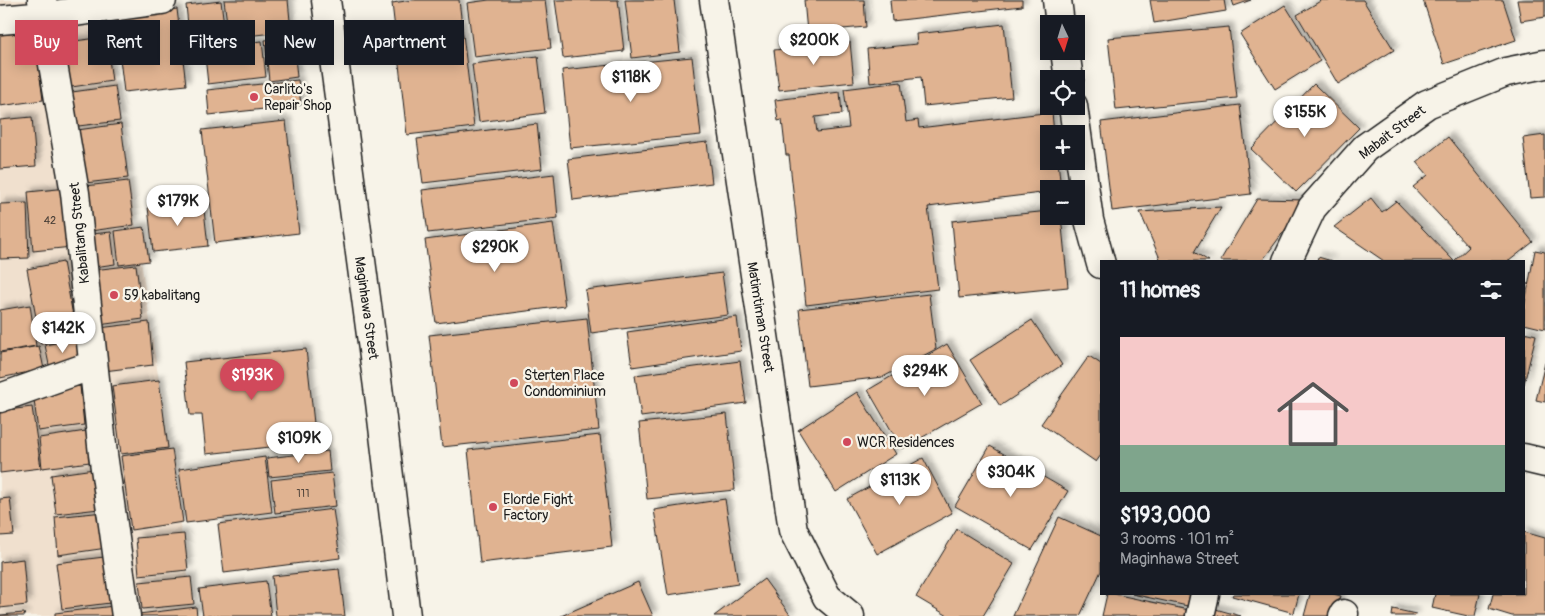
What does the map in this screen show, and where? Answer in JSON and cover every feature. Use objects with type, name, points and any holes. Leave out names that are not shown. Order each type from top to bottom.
[{"type":"street","points":[[0,20],[44,8],[162,0]]},
{"type":"street","name":"Maginhawa Street","points":[[326,0],[380,402],[406,616]]},
{"type":"street","name":"Matimtiman Street","points":[[714,0],[793,530],[827,597],[850,616]]},
{"type":"street","points":[[1056,0],[1058,15]]},
{"type":"street","name":"Kabalitang Street","points":[[44,8],[75,193],[103,454],[126,616]]},
{"type":"street","name":"Mabait Street","points":[[1287,260],[1312,208],[1365,148],[1427,104],[1506,72],[1545,64]]},
{"type":"street","points":[[1074,115],[1089,220],[1100,260]]},
{"type":"street","points":[[0,398],[93,365]]},
{"type":"street","points":[[1525,458],[1545,463]]},
{"type":"street","points":[[1200,616],[1205,595]]},
{"type":"shaded area","points":[[0,0],[102,0],[105,20],[88,20],[88,65],[112,65],[194,616],[0,616]]},
{"type":"building","points":[[224,0],[288,0],[290,20],[265,20],[265,34],[255,35],[255,20],[227,20]]},
{"type":"building","points":[[413,0],[459,0],[461,20],[394,20],[392,3]]},
{"type":"building","points":[[489,0],[545,0],[551,48],[474,57],[467,3]]},
{"type":"building","points":[[555,0],[618,0],[624,51],[563,58]]},
{"type":"building","points":[[625,0],[674,0],[680,52],[632,58]]},
{"type":"building","points":[[804,0],[864,0],[866,27],[807,32]]},
{"type":"building","points":[[890,0],[1022,0],[1022,6],[892,21]]},
{"type":"building","points":[[1150,0],[1224,0],[1226,11],[1154,23]]},
{"type":"building","points":[[1232,0],[1251,0],[1234,6]]},
{"type":"building","points":[[1322,0],[1363,0],[1394,50],[1338,84],[1297,15]]},
{"type":"building","points":[[1423,0],[1503,0],[1516,40],[1444,64]]},
{"type":"building","points":[[1517,0],[1545,0],[1545,17],[1521,21]]},
{"type":"building","points":[[221,1],[223,20],[188,20],[186,5]]},
{"type":"building","points":[[1285,5],[1320,61],[1275,89],[1240,34]]},
{"type":"building","points":[[177,9],[178,20],[170,20],[170,65],[184,65],[186,85],[124,92],[121,65],[160,65],[160,20],[115,20],[115,17]]},
{"type":"building","points":[[1004,24],[1012,97],[924,106],[921,77],[870,83],[867,49],[917,44],[916,34]]},
{"type":"building","points":[[1229,27],[1237,98],[1116,110],[1108,38]]},
{"type":"building","points":[[15,33],[15,65],[38,65],[43,100],[0,106],[0,35]]},
{"type":"building","points":[[88,39],[88,65],[110,65],[112,81],[65,88],[62,65],[78,65],[78,41]]},
{"type":"building","points":[[262,41],[266,77],[208,84],[206,65],[255,65],[255,42]]},
{"type":"building","points":[[464,42],[474,127],[407,135],[399,65],[464,65]]},
{"type":"building","points":[[850,42],[854,82],[779,90],[774,50]]},
{"type":"building","points":[[538,56],[545,113],[479,122],[472,64]]},
{"type":"building","points":[[692,57],[701,135],[570,148],[562,70]]},
{"type":"building","points":[[267,65],[296,65],[297,77],[269,81]]},
{"type":"building","name":"Carlito's Repair Shop","points":[[298,80],[301,105],[209,115],[207,90]]},
{"type":"building","points":[[901,82],[906,122],[918,120],[919,128],[1040,113],[1040,115],[1052,115],[1053,125],[1040,125],[1040,170],[1059,170],[1060,180],[1040,180],[1040,193],[928,207],[938,289],[806,305],[789,155],[786,155],[782,120],[778,121],[775,100],[840,92],[842,114],[815,117],[817,132],[849,128],[844,89]]},
{"type":"building","points":[[1314,84],[1359,128],[1296,192],[1251,149]]},
{"type":"building","points":[[115,86],[120,121],[70,127],[65,93]]},
{"type":"building","points":[[1240,105],[1251,194],[1112,211],[1101,122]]},
{"type":"building","points":[[32,117],[36,166],[0,169],[0,120]]},
{"type":"building","points":[[286,121],[299,233],[215,243],[202,130]]},
{"type":"building","points":[[121,124],[128,178],[77,184],[70,131]]},
{"type":"building","points":[[537,124],[542,169],[423,183],[417,139]]},
{"type":"building","points":[[1545,135],[1545,197],[1530,198],[1523,138]]},
{"type":"building","points":[[1448,137],[1533,242],[1510,260],[1455,260],[1469,247],[1413,187],[1428,175],[1417,162]]},
{"type":"building","points":[[707,142],[712,183],[573,200],[568,159]]},
{"type":"building","points":[[554,174],[558,218],[428,233],[422,190]]},
{"type":"building","points":[[128,181],[134,225],[83,232],[77,187]]},
{"type":"building","points":[[68,188],[72,247],[33,251],[28,192]]},
{"type":"building","points":[[1371,198],[1382,212],[1396,201],[1453,260],[1383,260],[1334,227]]},
{"type":"building","points":[[1257,199],[1307,200],[1263,260],[1221,260]]},
{"type":"building","points":[[203,201],[208,246],[153,252],[148,207]]},
{"type":"building","points":[[27,203],[29,258],[0,259],[0,204]]},
{"type":"building","points":[[1221,207],[1194,252],[1207,260],[1161,260],[1140,212]]},
{"type":"building","points":[[1040,212],[1040,225],[1062,225],[1068,287],[959,298],[952,221]]},
{"type":"building","points":[[553,223],[565,306],[436,323],[425,240]]},
{"type":"building","points":[[144,227],[149,261],[119,265],[115,231]]},
{"type":"building","points":[[111,232],[115,264],[87,268],[83,235]]},
{"type":"building","points":[[1535,250],[1545,252],[1545,329],[1525,324],[1525,303]]},
{"type":"building","points":[[1318,257],[1328,260],[1317,260]]},
{"type":"building","points":[[63,262],[77,337],[41,344],[27,269]]},
{"type":"building","name":"59 kabalitang","points":[[136,265],[143,319],[91,326],[84,271]]},
{"type":"building","points":[[722,273],[728,315],[591,333],[585,290]]},
{"type":"building","points":[[929,294],[936,349],[883,377],[808,386],[799,309]]},
{"type":"building","points":[[30,305],[36,346],[0,352],[0,310]]},
{"type":"building","points":[[737,317],[741,351],[632,367],[627,332]]},
{"type":"building","name":"Sterten Place Condominium","points":[[587,318],[599,430],[442,447],[429,335]]},
{"type":"building","points":[[1032,320],[1062,365],[1000,406],[970,360]]},
{"type":"building","points":[[149,322],[153,365],[104,371],[99,328]]},
{"type":"building","points":[[1525,332],[1536,335],[1525,380]]},
{"type":"building","points":[[76,339],[81,363],[50,370],[45,345]]},
{"type":"building","points":[[947,344],[982,403],[902,449],[868,390]]},
{"type":"building","points":[[39,346],[44,369],[0,378],[0,353]]},
{"type":"building","points":[[306,349],[316,442],[206,454],[202,415],[190,415],[184,362]]},
{"type":"building","points":[[1089,356],[1100,363],[1100,456],[1096,462],[1041,424]]},
{"type":"building","points":[[740,361],[746,403],[641,417],[635,375]]},
{"type":"building","points":[[1545,363],[1545,402],[1536,400]]},
{"type":"building","points":[[159,380],[168,448],[121,454],[112,386]]},
{"type":"building","points":[[80,386],[84,425],[38,431],[33,392]]},
{"type":"building","name":"WCR Residences","points":[[857,392],[896,454],[836,492],[798,430]]},
{"type":"building","points":[[32,407],[41,468],[0,473],[0,411]]},
{"type":"building","points":[[727,414],[735,490],[647,499],[639,423]]},
{"type":"building","points":[[86,431],[90,462],[42,468],[39,438]]},
{"type":"building","points":[[600,435],[612,547],[480,563],[468,450]]},
{"type":"building","points":[[990,446],[1068,491],[1032,550],[955,506]]},
{"type":"building","points":[[172,449],[183,522],[131,530],[121,456]]},
{"type":"building","points":[[328,451],[330,471],[269,477],[267,458]]},
{"type":"building","points":[[265,457],[272,512],[186,523],[179,469]]},
{"type":"building","points":[[923,458],[952,513],[877,554],[847,499]]},
{"type":"building","points":[[94,469],[99,509],[56,514],[51,475]]},
{"type":"building","points":[[332,473],[336,506],[275,513],[271,480]]},
{"type":"building","points":[[10,498],[14,535],[0,536],[0,499]]},
{"type":"building","points":[[725,499],[738,584],[668,595],[654,510]]},
{"type":"building","points":[[333,509],[340,558],[224,573],[218,524]]},
{"type":"building","points":[[104,512],[107,548],[58,555],[55,517]]},
{"type":"building","points":[[1059,517],[1100,536],[1100,573],[1080,616],[1013,616]]},
{"type":"building","points":[[957,529],[1014,564],[983,616],[948,616],[916,597]]},
{"type":"building","points":[[1525,532],[1545,538],[1545,616],[1512,616],[1489,609],[1493,595],[1525,595]]},
{"type":"building","points":[[184,534],[188,570],[139,575],[136,538]]},
{"type":"building","points":[[112,556],[118,602],[62,609],[56,563]]},
{"type":"building","points":[[23,559],[27,605],[0,608],[0,562]]},
{"type":"building","points":[[339,569],[345,616],[276,616],[272,576]]},
{"type":"building","points":[[191,577],[194,604],[142,609],[139,582]]},
{"type":"building","points":[[764,579],[791,616],[714,616]]},
{"type":"building","points":[[266,581],[271,616],[203,616],[199,589]]},
{"type":"building","points":[[638,582],[653,616],[561,616]]},
{"type":"building","points":[[1107,595],[1119,595],[1189,610],[1188,616],[1102,616]]},
{"type":"building","points":[[1137,595],[1195,595],[1192,607]]},
{"type":"building","points":[[1232,595],[1299,595],[1294,613]]},
{"type":"building","points":[[1310,595],[1341,596],[1335,616],[1304,616]]},
{"type":"building","points":[[1435,595],[1480,595],[1475,616],[1432,608]]},
{"type":"building","points":[[114,606],[116,616],[55,616],[55,613]]},
{"type":"building","points":[[196,607],[197,616],[139,616],[139,614]]},
{"type":"building","points":[[1208,607],[1241,616],[1206,616]]},
{"type":"building","points":[[1393,609],[1416,614],[1415,616],[1392,616]]},
{"type":"building","points":[[24,613],[25,616],[0,616],[0,615]]},
{"type":"place","name":"Carlito's Repair Shop","points":[[254,97]]},
{"type":"place","name":"59 kabalitang","points":[[114,295]]},
{"type":"place","name":"Sterten Place Condominium","points":[[514,383]]},
{"type":"place","name":"WCR Residences","points":[[847,442]]},
{"type":"place","name":"Elorde Fight Factory","points":[[493,507]]}]
